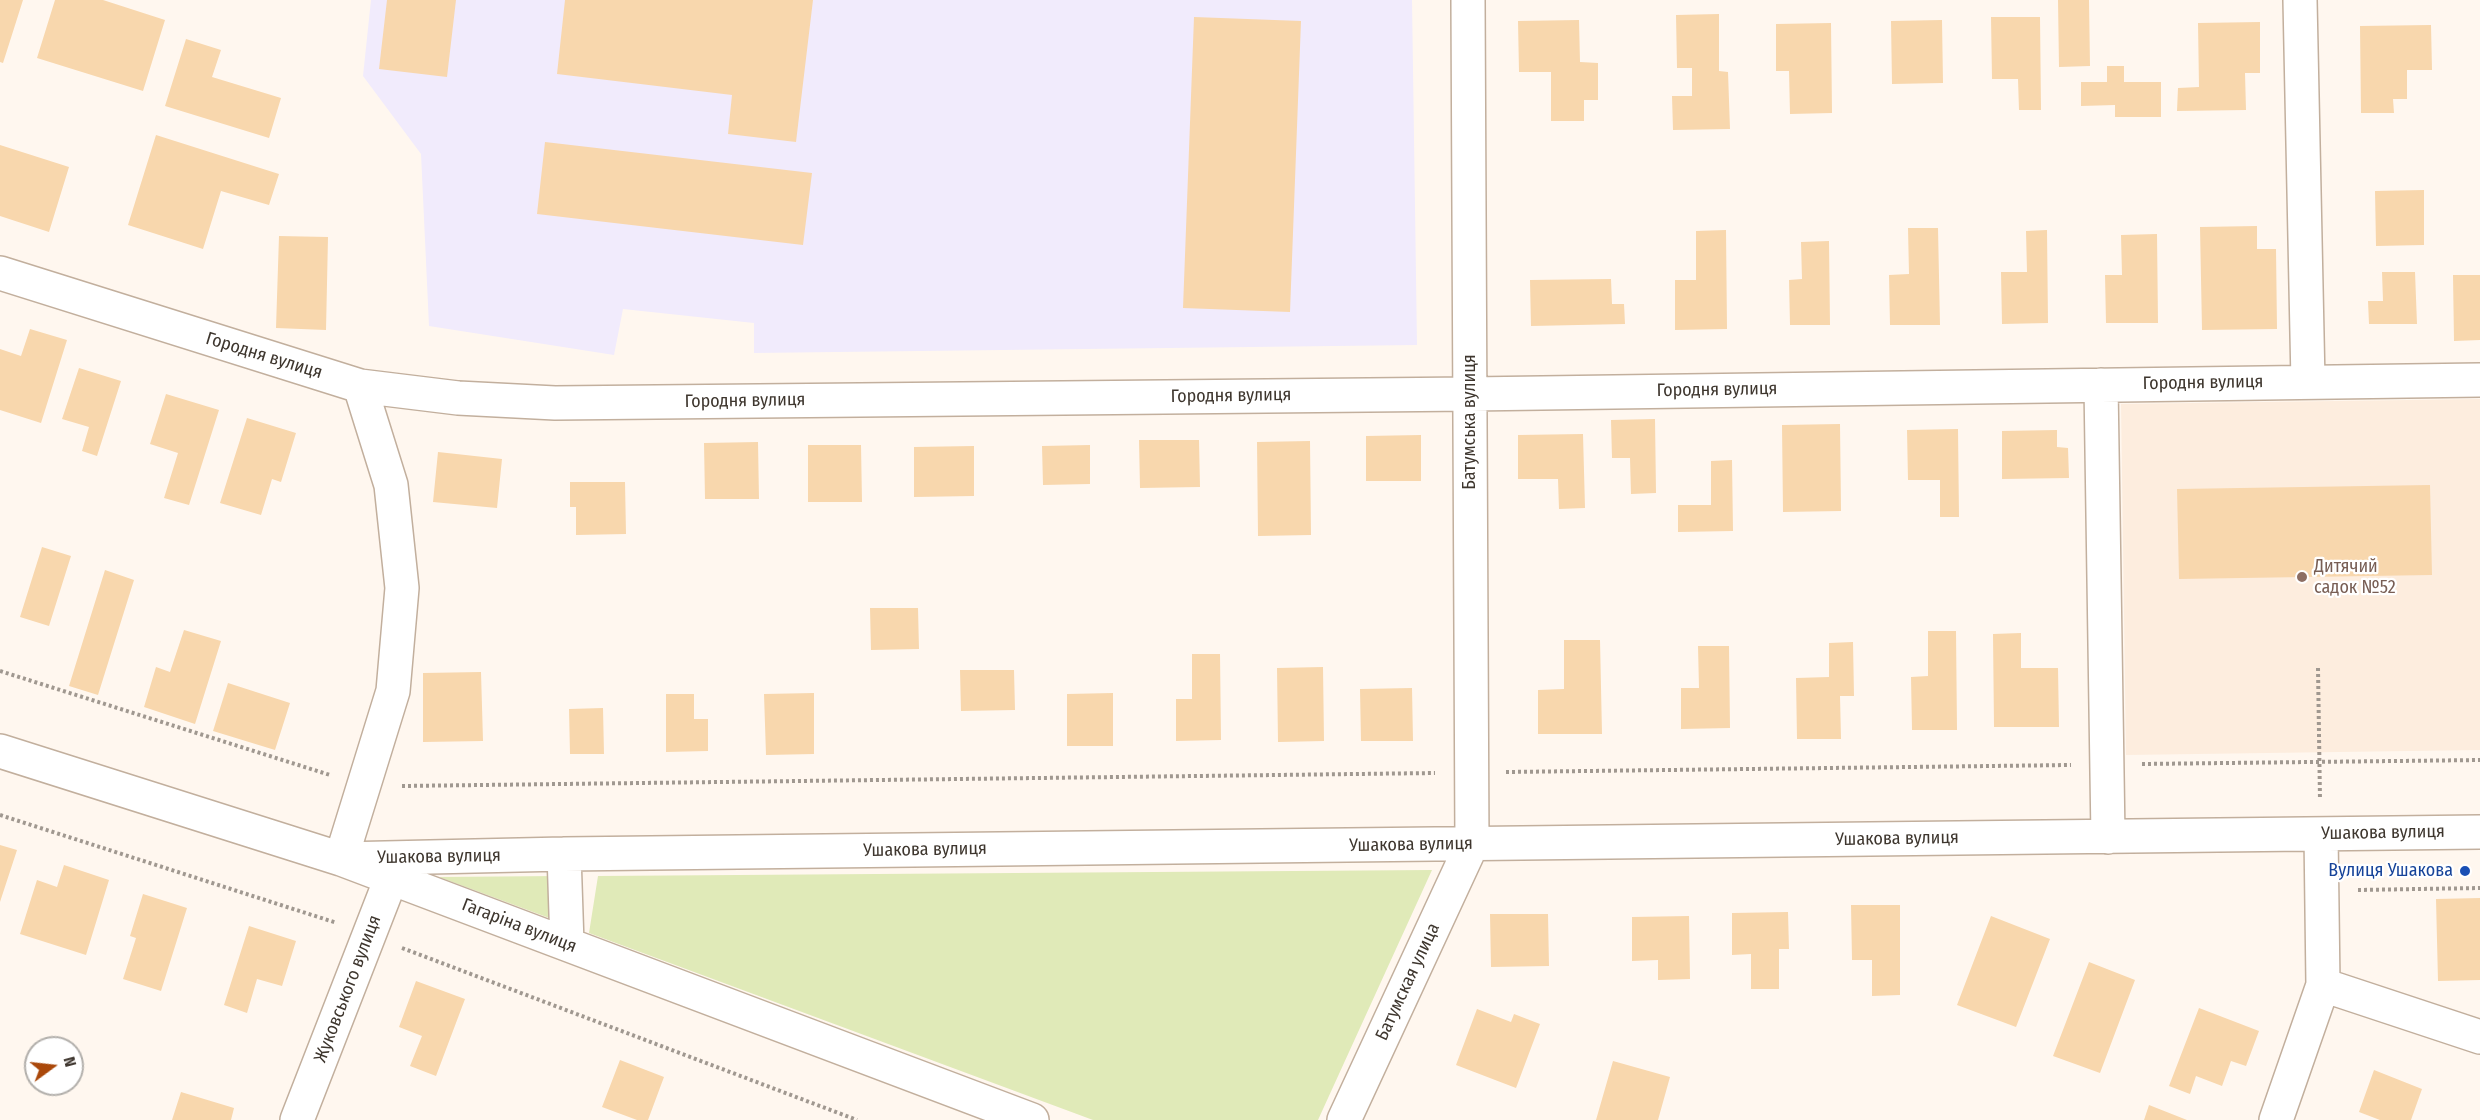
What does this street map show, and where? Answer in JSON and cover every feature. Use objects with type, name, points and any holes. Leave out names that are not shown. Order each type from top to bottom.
[{"type":"street","name":"Батумська вулиця","points":[[1468,0],[1472,844]]},
{"type":"street","points":[[2300,0],[2308,382]]},
{"type":"street","name":"Городня вулиця","points":[[0,273],[360,386],[458,398],[555,403],[1470,394],[2480,380]]},
{"type":"street","points":[[2101,384],[2108,837]]},
{"type":"street","points":[[341,859],[393,690],[402,588],[391,485],[360,386]]},
{"type":"street","name":"Гагаріна вулиця","points":[[0,751],[341,859],[395,867],[567,944],[1032,1120]]},
{"type":"street","name":"Ушакова вулиця","points":[[395,867],[564,854],[2480,832]]},
{"type":"street","points":[[2276,1120],[2323,985],[2321,834]]},
{"type":"street","name":"Батумская улица","points":[[1344,1120],[1472,844]]},
{"type":"street","points":[[564,854],[567,944]]},
{"type":"street","name":"Жуковського вулиця","points":[[297,1120],[395,867]]},
{"type":"street","points":[[2323,985],[2480,1037]]},
{"type":"path","points":[[2318,668],[2321,834]]},
{"type":"path","points":[[0,671],[364,786],[2480,760]]},
{"type":"path","points":[[0,815],[320,916],[857,1120]]},
{"type":"path","points":[[2321,890],[2480,888]]},
{"type":"shaded area","points":[[371,0],[1412,0],[1417,345],[754,353],[754,323],[623,309],[614,355],[429,326],[421,154],[363,76]]},
{"type":"shaded area","name":"Дитячий садок №52","points":[[2480,399],[2480,750],[2126,755],[2121,404]]},
{"type":"green space","points":[[1432,870],[1318,1120],[1093,1120],[589,933],[598,876]]},
{"type":"green space","points":[[559,876],[552,919],[439,877]]},
{"type":"building","points":[[0,0],[23,0],[3,63],[0,62]]},
{"type":"building","points":[[55,0],[103,0],[165,20],[143,91],[37,58]]},
{"type":"building","points":[[387,0],[456,0],[447,77],[379,69]]},
{"type":"building","points":[[565,0],[813,0],[796,142],[728,134],[732,95],[557,74]]},
{"type":"building","points":[[2058,0],[2089,0],[2090,66],[2059,67]]},
{"type":"building","points":[[1719,14],[1719,71],[1728,72],[1730,129],[1673,130],[1672,96],[1692,96],[1692,68],[1677,68],[1676,15]]},
{"type":"building","points":[[1194,17],[1301,21],[1290,312],[1183,308]]},
{"type":"building","points":[[1991,17],[2040,17],[2041,110],[2019,110],[2018,79],[1992,79]]},
{"type":"building","points":[[1579,20],[1580,62],[1598,63],[1598,100],[1584,100],[1584,121],[1551,121],[1551,72],[1519,72],[1518,21]]},
{"type":"building","points":[[1942,20],[1943,83],[1892,84],[1891,21]]},
{"type":"building","points":[[2260,22],[2260,73],[2245,73],[2246,110],[2177,111],[2178,88],[2199,87],[2198,23]]},
{"type":"building","points":[[1831,23],[1832,113],[1790,114],[1789,71],[1776,71],[1776,24]]},
{"type":"building","points":[[2431,25],[2432,70],[2407,70],[2407,99],[2393,99],[2394,113],[2361,113],[2360,26]]},
{"type":"building","points":[[186,39],[221,50],[212,77],[281,98],[269,138],[165,106]]},
{"type":"building","points":[[2107,66],[2124,66],[2124,82],[2161,82],[2161,117],[2115,117],[2115,105],[2081,106],[2081,82],[2107,82]]},
{"type":"building","points":[[156,135],[279,174],[269,205],[221,191],[203,249],[128,225]]},
{"type":"building","points":[[545,142],[812,173],[803,245],[537,214]]},
{"type":"building","points":[[0,145],[69,167],[49,232],[0,216]]},
{"type":"building","points":[[2424,190],[2424,245],[2376,246],[2375,191]]},
{"type":"building","points":[[2257,226],[2257,249],[2276,249],[2277,329],[2202,330],[2200,227]]},
{"type":"building","points":[[1908,228],[1938,228],[1940,325],[1890,325],[1889,275],[1909,274]]},
{"type":"building","points":[[1726,230],[1727,329],[1675,330],[1675,280],[1696,280],[1696,231]]},
{"type":"building","points":[[2047,230],[2048,323],[2002,324],[2001,272],[2027,272],[2026,231]]},
{"type":"building","points":[[2157,234],[2158,323],[2106,323],[2105,275],[2122,275],[2121,235]]},
{"type":"building","points":[[279,236],[328,237],[326,330],[276,328]]},
{"type":"building","points":[[1829,241],[1830,325],[1790,325],[1789,280],[1802,279],[1801,242]]},
{"type":"building","points":[[2382,272],[2415,272],[2417,324],[2369,324],[2368,301],[2383,301]]},
{"type":"building","points":[[2453,275],[2480,275],[2480,340],[2454,341]]},
{"type":"building","points":[[1611,279],[1612,304],[1624,304],[1625,324],[1531,326],[1530,280]]},
{"type":"building","points":[[30,329],[67,340],[41,423],[0,410],[0,349],[21,356]]},
{"type":"building","points":[[79,368],[121,381],[97,456],[82,451],[89,427],[62,419]]},
{"type":"building","points":[[166,394],[219,410],[189,505],[164,498],[178,453],[150,444]]},
{"type":"building","points":[[247,418],[296,433],[281,482],[272,479],[261,515],[220,503]]},
{"type":"building","points":[[1655,419],[1656,493],[1631,494],[1630,458],[1612,458],[1611,420]]},
{"type":"building","points":[[1840,424],[1841,511],[1783,512],[1782,425]]},
{"type":"building","points":[[1958,429],[1959,517],[1940,517],[1940,480],[1908,480],[1907,430]]},
{"type":"building","points":[[2057,430],[2057,447],[2068,448],[2069,478],[2002,479],[2002,431]]},
{"type":"building","points":[[1583,434],[1585,508],[1559,509],[1558,479],[1518,479],[1518,435]]},
{"type":"building","points":[[1421,435],[1421,481],[1366,481],[1366,436]]},
{"type":"building","points":[[1139,440],[1199,440],[1200,487],[1140,488]]},
{"type":"building","points":[[1310,441],[1311,535],[1258,536],[1257,442]]},
{"type":"building","points":[[758,442],[759,499],[705,499],[704,443]]},
{"type":"building","points":[[808,445],[861,445],[862,502],[808,502]]},
{"type":"building","points":[[1090,445],[1090,484],[1043,485],[1042,446]]},
{"type":"building","points":[[974,446],[974,496],[914,497],[914,447]]},
{"type":"building","points":[[438,452],[502,459],[497,508],[433,502]]},
{"type":"building","points":[[1732,460],[1733,531],[1678,532],[1678,505],[1711,505],[1711,461]]},
{"type":"building","points":[[570,482],[625,482],[626,534],[576,535],[576,507],[570,507]]},
{"type":"building","points":[[2430,485],[2432,575],[2179,579],[2177,489]]},
{"type":"building","points":[[42,547],[71,556],[49,626],[20,617]]},
{"type":"building","points":[[105,570],[134,580],[98,695],[69,686]]},
{"type":"building","points":[[870,608],[918,608],[919,649],[871,650]]},
{"type":"building","points":[[184,630],[221,641],[195,724],[144,707],[156,667],[170,672]]},
{"type":"building","points":[[1928,631],[1956,631],[1957,730],[1912,730],[1911,677],[1928,676]]},
{"type":"building","points":[[2021,633],[2021,668],[2058,668],[2059,727],[1994,727],[1993,634]]},
{"type":"building","points":[[1564,640],[1600,640],[1602,734],[1538,734],[1538,690],[1564,689]]},
{"type":"building","points":[[1853,642],[1854,696],[1840,696],[1841,739],[1797,739],[1796,678],[1829,677],[1829,643]]},
{"type":"building","points":[[1698,646],[1729,646],[1730,728],[1681,729],[1681,688],[1699,688]]},
{"type":"building","points":[[1192,654],[1220,654],[1221,740],[1176,741],[1176,699],[1192,699]]},
{"type":"building","points":[[1323,667],[1324,741],[1278,742],[1277,668]]},
{"type":"building","points":[[960,670],[1014,670],[1015,710],[961,711]]},
{"type":"building","points":[[481,672],[483,741],[423,742],[423,673]]},
{"type":"building","points":[[228,683],[290,703],[275,750],[213,731]]},
{"type":"building","points":[[1412,688],[1413,741],[1361,741],[1360,689]]},
{"type":"building","points":[[814,693],[814,754],[766,755],[764,694]]},
{"type":"building","points":[[1113,693],[1113,746],[1067,746],[1067,694]]},
{"type":"building","points":[[666,694],[694,694],[694,719],[708,719],[708,751],[666,752]]},
{"type":"building","points":[[603,708],[604,754],[570,754],[569,709]]},
{"type":"building","points":[[0,845],[17,850],[0,902]]},
{"type":"building","points":[[64,865],[109,880],[86,955],[20,934],[37,880],[57,887]]},
{"type":"building","points":[[143,894],[187,908],[161,991],[123,979],[136,938],[130,936]]},
{"type":"building","points":[[2480,898],[2480,980],[2438,981],[2436,899]]},
{"type":"building","points":[[1851,905],[1900,905],[1900,995],[1872,996],[1872,960],[1852,960]]},
{"type":"building","points":[[1788,912],[1789,949],[1779,949],[1779,989],[1751,989],[1751,954],[1732,955],[1732,913]]},
{"type":"building","points":[[1490,914],[1548,914],[1549,966],[1491,967]]},
{"type":"building","points":[[1689,916],[1690,979],[1658,980],[1658,960],[1632,961],[1632,917]]},
{"type":"building","points":[[1991,916],[2050,939],[2016,1027],[1957,1005]]},
{"type":"building","points":[[249,926],[296,941],[282,986],[257,979],[247,1013],[224,1005]]},
{"type":"building","points":[[2089,962],[2135,980],[2100,1073],[2053,1056]]},
{"type":"building","points":[[416,981],[465,999],[436,1076],[410,1066],[422,1036],[399,1027]]},
{"type":"building","points":[[2199,1008],[2259,1031],[2246,1066],[2231,1061],[2222,1086],[2196,1076],[2190,1094],[2169,1086]]},
{"type":"building","points":[[1477,1009],[1511,1022],[1514,1014],[1540,1024],[1516,1088],[1456,1065]]},
{"type":"building","points":[[620,1060],[664,1077],[648,1120],[637,1120],[602,1107]]},
{"type":"building","points":[[1613,1061],[1670,1077],[1658,1120],[1596,1120]]},
{"type":"building","points":[[2374,1070],[2422,1089],[2411,1120],[2380,1120],[2359,1112]]},
{"type":"building","points":[[181,1092],[234,1108],[231,1120],[172,1120]]},
{"type":"building","points":[[2149,1105],[2187,1120],[2144,1120]]},
{"type":"place","name":"Дитячий садок №52","points":[[2302,577]]},
{"type":"place","name":"Вулиця Ушакова","points":[[2465,871]]}]
